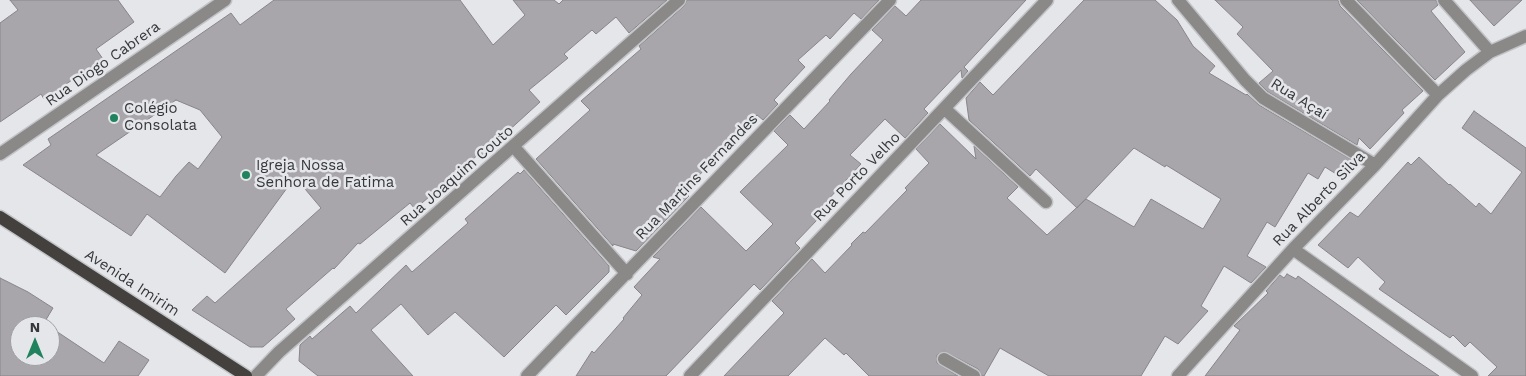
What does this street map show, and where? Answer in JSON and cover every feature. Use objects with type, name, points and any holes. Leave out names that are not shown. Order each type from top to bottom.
[{"type":"main road","name":"Avenida Imirim","points":[[0,217],[246,376]]},
{"type":"street","name":"Rua Diogo Cabrera","points":[[0,154],[225,0]]},
{"type":"street","name":"Rua Joaquim Couto","points":[[256,376],[279,352],[679,0]]},
{"type":"street","name":"Rua Martins Fernandes","points":[[527,376],[890,0]]},
{"type":"street","name":"Rua Porto Velho","points":[[690,376],[1047,0]]},
{"type":"street","name":"Rua Açaí","points":[[1178,0],[1245,80],[1263,98],[1375,165]]},
{"type":"street","points":[[1346,0],[1438,94]]},
{"type":"street","points":[[1444,0],[1490,52]]},
{"type":"street","name":"Rua Alberto Silva","points":[[1178,376],[1293,249],[1375,165],[1438,94],[1490,52],[1526,36]]},
{"type":"street","points":[[945,109],[1046,202]]},
{"type":"street","points":[[514,147],[627,274]]},
{"type":"street","points":[[1293,249],[1472,376]]},
{"type":"street","points":[[944,358],[974,376]]},
{"type":"building","points":[[10,0],[118,0],[134,22],[96,49],[103,59],[44,99],[41,94],[0,122],[0,23],[18,10]]},
{"type":"building","points":[[274,0],[460,0],[493,45],[525,15],[513,0],[554,0],[559,4],[563,0],[667,0],[629,33],[616,17],[596,34],[592,30],[564,54],[568,58],[529,90],[540,102],[482,155],[480,153],[415,209],[410,203],[360,244],[358,243],[334,269],[286,309],[295,319],[263,347],[250,347],[192,310],[207,296],[215,303],[321,208],[295,177],[225,273],[147,214],[131,236],[23,165],[51,145],[48,139],[231,13],[240,25]],"holes":[[[176,100],[200,110],[222,137],[198,169],[189,162],[160,197],[96,155]]]},
{"type":"building","points":[[687,0],[879,0],[861,19],[854,13],[830,39],[826,35],[798,60],[805,67],[774,100],[778,104],[763,120],[757,115],[684,191],[689,196],[636,251],[613,244],[613,246],[536,159],[590,110],[581,101],[641,49],[639,46],[684,6]]},
{"type":"building","points":[[921,0],[1026,0],[964,67],[968,71],[962,78],[961,70],[924,109],[928,113],[905,138],[885,119],[850,155],[861,164],[813,216],[817,220],[795,243],[800,248],[760,290],[754,284],[666,376],[576,376],[592,351],[594,353],[642,295],[634,287],[660,259],[653,257],[701,207],[746,251],[773,224],[740,192],[788,145],[774,131],[790,115],[804,129],[883,40],[872,30],[895,6],[906,16]]},
{"type":"building","points":[[1084,0],[1155,0],[1177,20],[1193,46],[1215,66],[1209,73],[1247,94],[1259,105],[1352,160],[1349,169],[1341,177],[1325,167],[1318,179],[1308,173],[1275,227],[1267,222],[1247,256],[1266,267],[1251,283],[1224,266],[1201,306],[1208,311],[1178,344],[1165,336],[1141,376],[1049,376],[1000,348],[984,376],[982,376],[978,369],[944,351],[937,355],[937,363],[958,376],[869,376],[846,353],[844,355],[825,338],[788,376],[724,376],[784,313],[772,301],[812,259],[825,273],[851,244],[863,232],[865,233],[907,190],[905,188],[929,163],[916,149],[940,124],[976,159],[974,146],[1018,187],[1007,198],[1047,235],[1077,208],[1036,169],[1030,176],[969,120],[966,98],[980,82],[993,95]],"holes":[[[1134,148],[1165,167],[1166,165],[1221,199],[1203,229],[1151,199],[1134,227],[1086,199],[1082,202]]]},
{"type":"building","points":[[1215,0],[1338,0],[1340,6],[1423,91],[1402,110],[1404,113],[1370,149],[1359,138],[1357,145],[1268,92],[1259,83],[1273,71],[1237,34],[1243,27]]},
{"type":"building","points":[[1357,0],[1436,0],[1438,5],[1431,11],[1465,52],[1435,80]]},
{"type":"building","points":[[1470,0],[1522,0],[1494,26]]},
{"type":"building","points":[[1474,111],[1526,148],[1526,376],[1488,376],[1497,367],[1470,342],[1465,347],[1453,335],[1450,338],[1379,289],[1385,282],[1358,257],[1348,268],[1318,245],[1350,212],[1358,217],[1408,162],[1411,165],[1419,157],[1476,207],[1479,203],[1491,214],[1522,172],[1462,128]]},
{"type":"building","points":[[524,170],[609,266],[609,272],[566,315],[556,305],[504,357],[455,312],[428,335],[401,304],[371,330],[413,376],[318,376],[299,361],[300,345],[310,336],[312,339],[350,306],[356,313],[406,265],[412,272],[468,223],[465,219],[518,172],[520,174]]},
{"type":"building","points":[[1287,274],[1296,279],[1298,276],[1439,376],[1205,376],[1240,330],[1234,326],[1268,293],[1266,291],[1280,275],[1284,278]]},
{"type":"building","points":[[0,278],[28,292],[53,308],[48,316],[10,316],[10,366],[60,366],[60,334],[104,363],[119,341],[149,360],[138,376],[0,376]]},
{"type":"place","name":"Colégio Consolata","points":[[114,118]]},
{"type":"place","name":"Igreja Nossa Senhora de Fatima","points":[[246,175]]}]
